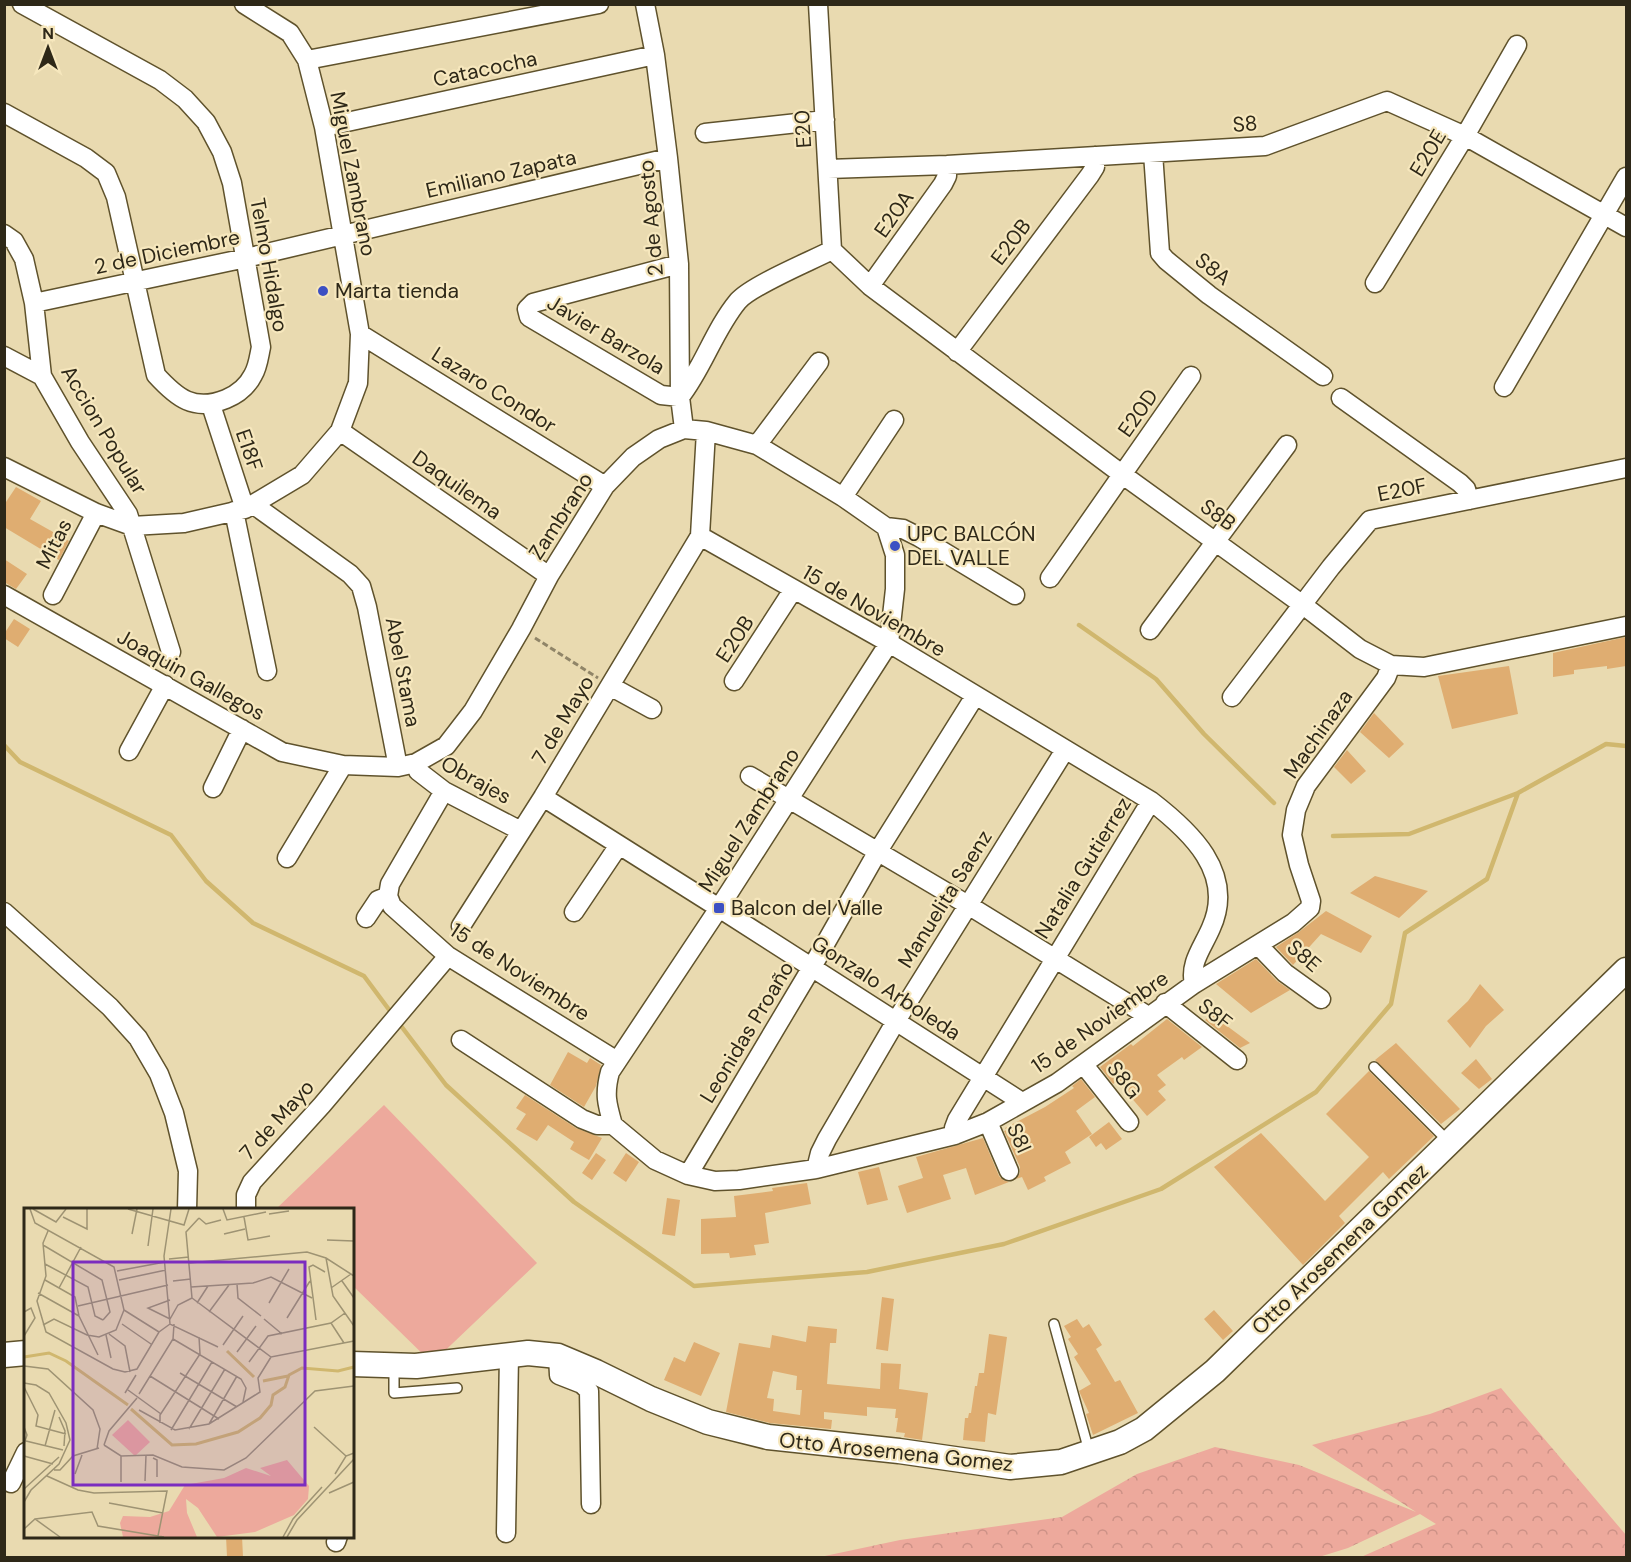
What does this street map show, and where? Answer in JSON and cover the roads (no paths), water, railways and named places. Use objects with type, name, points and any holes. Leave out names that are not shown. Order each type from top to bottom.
[{"type":"street","name":"Telmo Hidalgo","points":[[22,4],[160,80],[185,99],[206,122],[222,152],[232,183],[261,347],[254,374],[238,394],[211,405]]},
{"type":"street","name":"Miguel Zambrano","points":[[4,467],[96,513],[132,526],[184,523],[244,508],[302,475],[340,431],[358,383],[360,334],[324,127],[307,60],[290,33],[244,4]]},
{"type":"street","points":[[307,60],[600,4]]},
{"type":"street","name":"2 de Agosto","points":[[645,4],[655,55],[679,264],[680,397],[684,429]]},
{"type":"street","name":"E20","points":[[818,4],[832,250]]},
{"type":"street","name":"E20E","points":[[1375,283],[1465,136],[1517,45]]},
{"type":"street","name":"Catacocha","points":[[324,127],[655,55]]},
{"type":"street","name":"S8","points":[[828,169],[947,165],[1270,144],[1387,101],[1465,136],[1626,227]]},
{"type":"street","points":[[4,113],[86,158],[106,173],[116,197],[156,375],[171,391],[190,402],[211,405]]},
{"type":"street","points":[[705,133],[825,120]]},
{"type":"street","name":"S8A","points":[[1153,153],[1160,253],[1209,295],[1323,376]]},
{"type":"street","name":"E20B","points":[[957,352],[1090,175],[1095,167],[1095,156]]},
{"type":"street","name":"Emiliano Zapata","points":[[343,235],[668,158]]},
{"type":"street","name":"E20A","points":[[870,286],[943,184],[947,165]]},
{"type":"street","points":[[1504,387],[1626,177]]},
{"type":"street","name":"Accion Popular","points":[[4,234],[14,241],[24,259],[34,303],[42,376],[80,441],[128,514],[171,652]]},
{"type":"street","name":"2 de Diciembre","points":[[34,303],[343,235]]},
{"type":"street","points":[[680,397],[693,380],[740,300],[758,287],[832,250]]},
{"type":"street","name":"S8B","points":[[832,250],[870,286],[1123,475],[1360,649],[1391,664],[1425,667],[1626,626]]},
{"type":"street","name":"Javier Barzola","points":[[679,264],[533,303],[527,309],[529,317],[661,395],[680,397]]},
{"type":"street","name":"Lazaro Condor","points":[[360,334],[604,486]]},
{"type":"street","points":[[4,356],[42,376]]},
{"type":"street","points":[[757,445],[819,362]]},
{"type":"street","name":"E20D","points":[[1050,578],[1191,376]]},
{"type":"street","points":[[1341,398],[1460,483],[1466,489],[1469,501]]},
{"type":"street","name":"E18F","points":[[211,405],[244,508],[267,671]]},
{"type":"street","points":[[843,497],[894,420]]},
{"type":"street","name":"Zambrano","points":[[365,767],[398,767],[416,763],[446,746],[473,711],[549,576],[604,486],[633,457],[659,439],[684,429],[706,431],[757,445],[843,497],[886,527],[903,530],[919,537],[1015,595]]},
{"type":"street","name":"Daquilema","points":[[340,431],[549,576]]},
{"type":"street","points":[[700,536],[706,431]]},
{"type":"street","points":[[1150,630],[1287,445]]},
{"type":"street","name":"E20F","points":[[1233,697],[1330,567],[1370,520],[1626,468]]},
{"type":"street","name":"Abel Stama","points":[[244,508],[350,574],[361,586],[398,767]]},
{"type":"street","name":"Mitas","points":[[53,595],[96,513]]},
{"type":"street","name":"Miguel Zambrano","points":[[613,1125],[605,1090],[610,1072],[719,908],[889,643],[895,590],[895,555],[886,527]]},
{"type":"street","name":"15 de Noviembre","points":[[613,1125],[655,1160],[688,1175],[715,1181],[739,1180],[816,1169],[955,1135],[988,1122],[1084,1065],[1194,984],[1191,972],[1213,925],[1218,901],[1217,884],[1212,866],[1198,843],[1178,821],[1151,801],[889,643],[700,536]]},
{"type":"street","name":"7 de Mayo","points":[[461,926],[543,797],[700,536]]},
{"type":"street","name":"E20B","points":[[734,681],[793,590]]},
{"type":"street","name":"Joaquin Gallegos","points":[[4,596],[282,752],[343,765],[365,767]]},
{"type":"street","name":"Machinaza","points":[[1194,984],[1293,923],[1310,908],[1311,901],[1292,835],[1296,810],[1306,786],[1386,678],[1391,664]]},
{"type":"street","points":[[129,751],[165,685]]},
{"type":"street","points":[[610,686],[652,709]]},
{"type":"street","name":"Leonidas Proaño","points":[[688,1175],[878,851],[975,696]]},
{"type":"street","points":[[213,788],[242,729]]},
{"type":"street","name":"Manuelita Saenz","points":[[816,1169],[827,1139],[896,1021],[1065,750]]},
{"type":"street","name":"Obrajes","points":[[416,763],[418,771],[444,791],[521,831]]},
{"type":"street","points":[[287,858],[343,765]]},
{"type":"street","name":"Natalia Gutierrez","points":[[750,776],[968,905],[1148,1016]]},
{"type":"street","points":[[366,918],[378,900],[388,896],[390,884],[444,791]]},
{"type":"street","name":"Gonzalo Arboleda","points":[[543,797],[1022,1102]]},
{"type":"street","name":"Natalia Gutierrez","points":[[955,1135],[954,1128],[957,1120],[1151,801]]},
{"type":"street","points":[[574,912],[619,845]]},
{"type":"street","name":"15 de Noviembre","points":[[388,896],[392,906],[448,956],[617,1061]]},
{"type":"street","points":[[4,912],[110,1007],[138,1038],[159,1074],[174,1113],[188,1171],[187,1208]]},
{"type":"street","name":"S8E","points":[[1258,945],[1285,973],[1321,999]]},
{"type":"street","name":"7 de Mayo","points":[[246,1208],[246,1196],[252,1182],[322,1105],[448,956]]},
{"type":"street","name":"Otto Arosemena Gomez","points":[[354,1364],[416,1366],[528,1353],[558,1356],[651,1399],[708,1422],[768,1437],[899,1451],[1010,1467],[1061,1462],[1120,1442],[1144,1428],[1215,1371],[1626,970]]},
{"type":"street","name":"S8F","points":[[1165,1004],[1237,1060]]},
{"type":"street","points":[[461,1040],[582,1119],[597,1125],[613,1125]]},
{"type":"street","name":"S8G","points":[[1084,1065],[1129,1122]]},
{"type":"street","name":"S8I","points":[[988,1122],[1009,1171]]},
{"type":"street","points":[[188,1187],[199,1208]]},
{"type":"street","points":[[4,1355],[24,1353]]},
{"type":"street","points":[[506,1533],[509,1355]]},
{"type":"street","points":[[558,1356],[559,1375],[582,1384],[589,1391],[591,1504]]},
{"type":"street","points":[[12,1483],[24,1456]]},
{"type":"lane","points":[[1374,1067],[1449,1143]]},
{"type":"lane","points":[[1054,1324],[1089,1451]]},
{"type":"lane","points":[[394,1366],[394,1393],[457,1388]]},
{"type":"waterway","points":[[1079,625],[1156,679],[1204,734],[1274,803]]},
{"type":"waterway","points":[[398,1022],[446,1085],[574,1202],[694,1286],[867,1272],[1004,1244],[1161,1189],[1316,1092],[1391,1004],[1405,933],[1487,879],[1518,793],[1606,744],[1626,746]]},
{"type":"waterway","points":[[4,745],[20,762],[171,835],[206,881],[253,923],[364,976],[393,1015]]},
{"type":"waterway","points":[[1333,836],[1409,834],[1518,793]]},
{"type":"place","name":"Marta tienda","points":[[323,291]]},
{"type":"place","name":"UPC BALCÓN DEL VALLE","points":[[895,546]]},
{"type":"place","name":"Balcon del Valle","points":[[719,908]]}]
